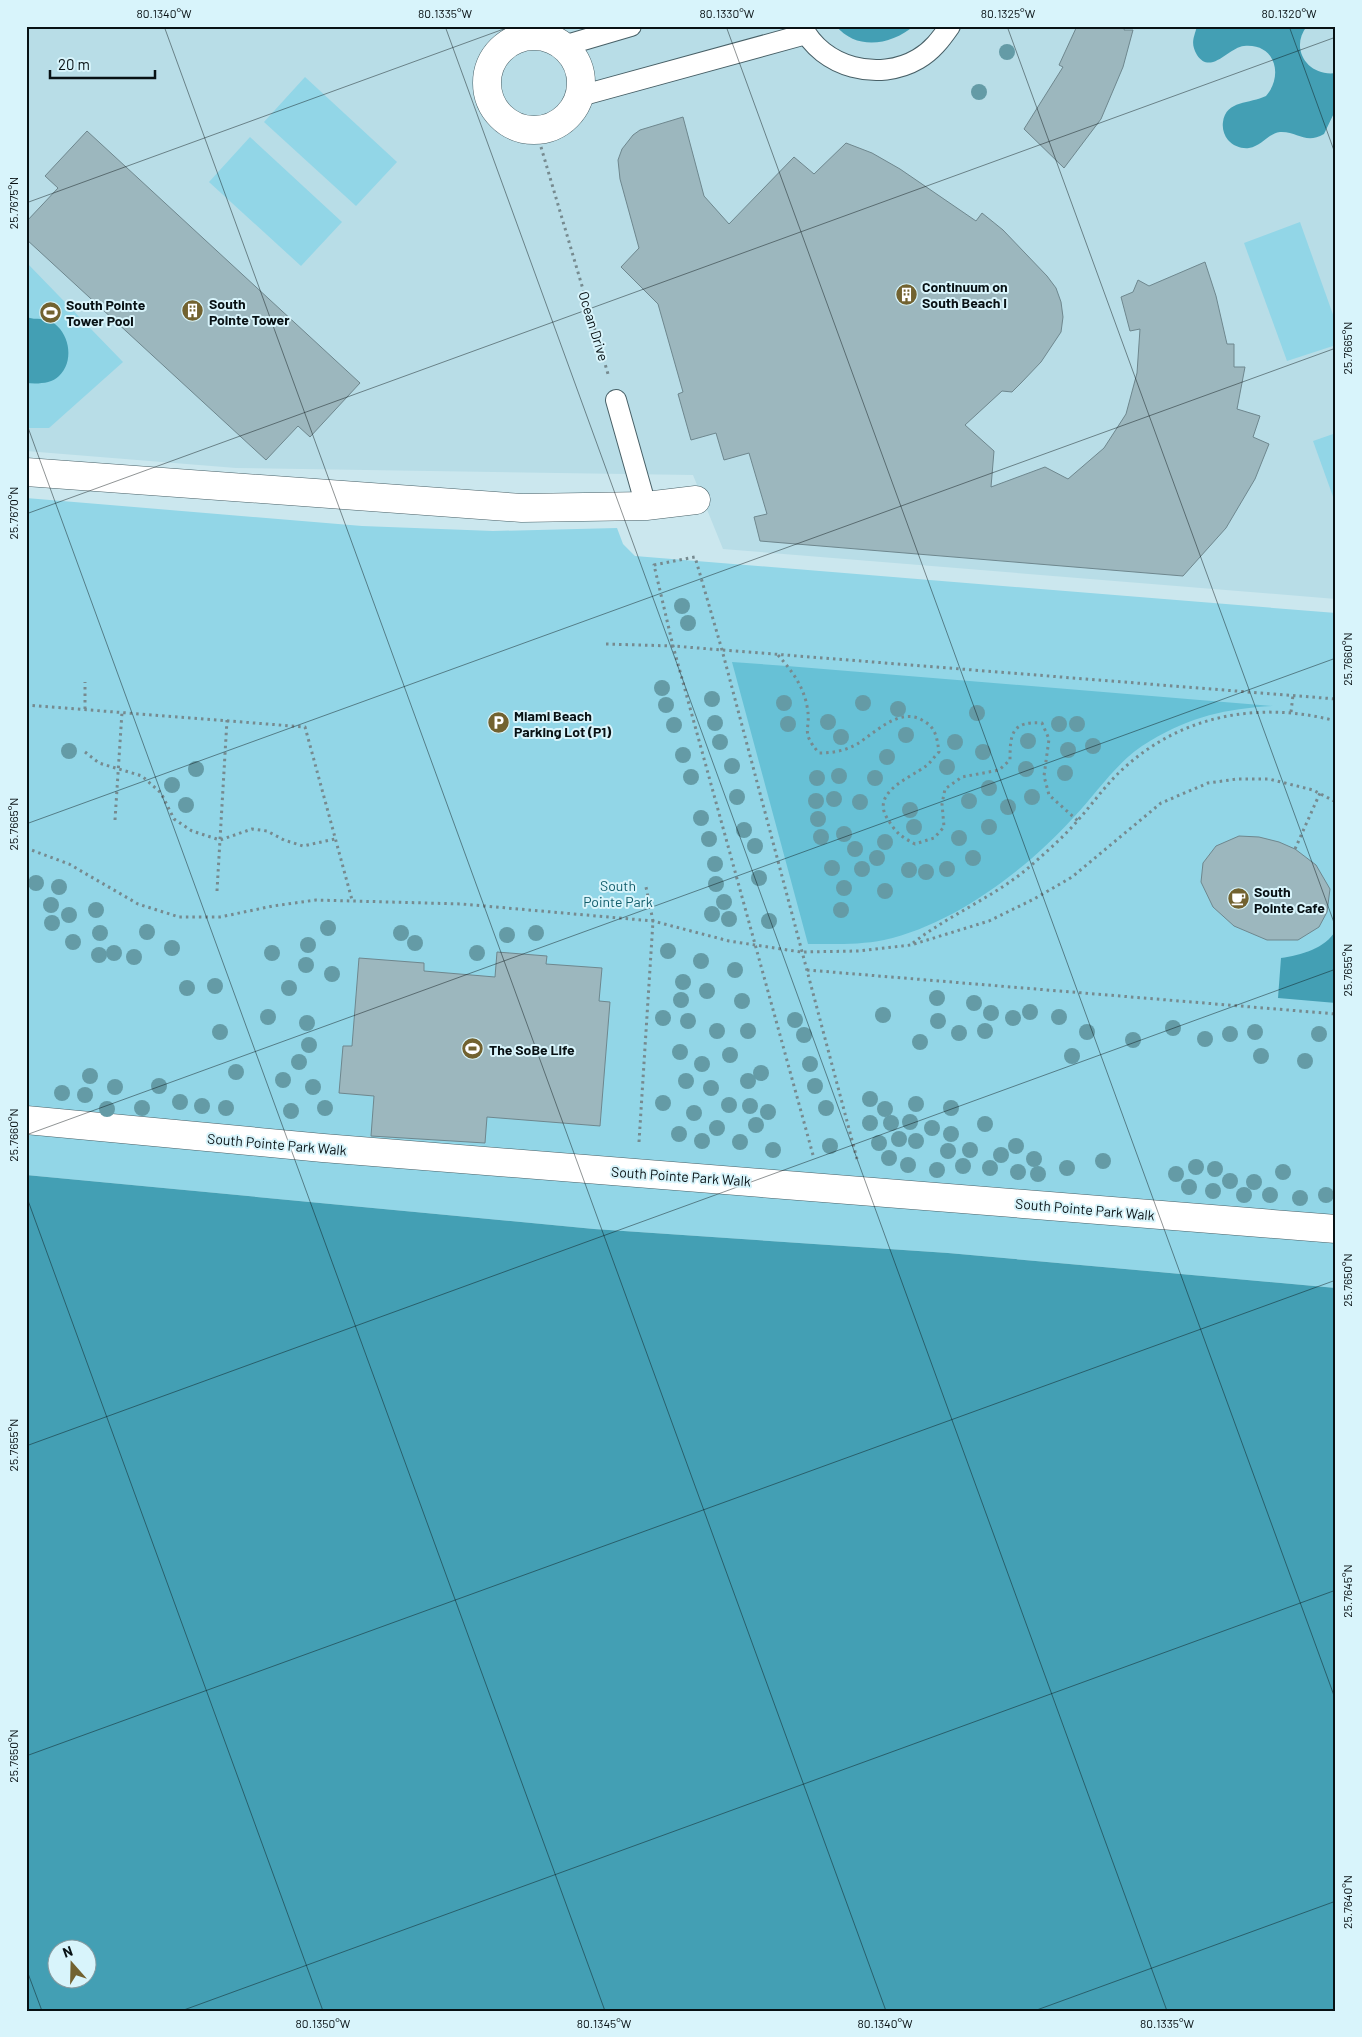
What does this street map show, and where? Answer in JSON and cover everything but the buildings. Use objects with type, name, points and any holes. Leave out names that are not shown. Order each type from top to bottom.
[{"type":"street","points":[[532,31],[563,46],[573,56],[579,68],[582,82],[580,96],[574,109],[565,119],[553,126],[539,130],[512,126],[493,107],[487,86],[490,66],[503,35],[532,31]]},
{"type":"street","points":[[26,472],[522,508],[646,506],[696,500]]},
{"type":"street","name":"South Pointe Park Walk","points":[[26,1120],[323,1148],[1336,1229]]},
{"type":"lane","points":[[563,46],[631,26]]},
{"type":"lane","points":[[580,96],[804,30],[819,49],[837,61],[857,68],[878,71],[899,67],[919,59],[940,42],[950,26]]},
{"type":"lane","points":[[616,400],[646,506]]},
{"type":"path","name":"Ocean Drive","points":[[540,147],[616,400]]},
{"type":"path","points":[[822,1187],[673,646],[654,565],[695,557],[722,650],[866,1191]]},
{"type":"path","points":[[606,644],[673,646],[1336,699]]},
{"type":"path","points":[[778,654],[796,677],[807,706],[807,739],[819,753],[836,753],[856,745],[899,717],[916,716],[928,722],[937,734],[938,752],[927,766],[900,780],[886,795],[884,813],[898,835],[915,844],[934,838],[944,827],[942,804],[945,789],[962,777],[1000,770],[1010,760],[1010,740],[1017,727],[1027,722],[1042,723],[1049,739],[1044,776],[1049,795],[1078,821]]},
{"type":"path","points":[[85,682],[85,709]]},
{"type":"path","points":[[1291,712],[1292,695]]},
{"type":"path","points":[[26,705],[305,727],[352,900]]},
{"type":"path","points":[[911,945],[936,925],[995,892],[1026,869],[1078,821],[1123,769],[1145,750],[1170,736],[1197,724],[1226,716],[1257,711],[1306,713],[1336,721]]},
{"type":"path","points":[[115,820],[122,712]]},
{"type":"path","points":[[217,891],[227,720]]},
{"type":"path","points":[[85,752],[99,763],[142,776],[161,793],[174,819],[192,831],[220,840],[252,829],[267,831],[284,840],[302,846],[335,839]]},
{"type":"path","points":[[26,848],[69,864],[138,904],[179,917],[220,918],[273,906],[316,900],[462,904],[654,921],[730,941],[801,952],[859,951],[911,945],[989,921],[1034,899],[1072,877],[1161,803],[1208,783],[1237,779],[1269,779],[1296,785],[1336,802]]},
{"type":"path","points":[[1295,849],[1320,794]]},
{"type":"path","points":[[636,1173],[654,921],[646,887]]},
{"type":"path","points":[[808,970],[1336,1014]]},
{"type":"shaded area","points":[[26,26],[1336,26],[1336,599],[723,549],[693,475],[236,468],[26,451]]},
{"type":"shaded area","points":[[836,26],[914,26],[895,38],[885,41],[864,42],[844,34]]},
{"type":"shaded area","points":[[1197,26],[1307,26],[1300,44],[1304,60],[1317,71],[1336,73],[1336,109],[1324,134],[1306,138],[1280,132],[1249,148],[1238,147],[1230,142],[1225,136],[1223,129],[1225,115],[1234,106],[1266,96],[1275,79],[1273,62],[1269,55],[1255,46],[1238,48],[1214,62],[1202,61],[1197,55],[1193,40]]},
{"type":"shaded area","points":[[26,317],[44,319],[55,324],[67,342],[67,364],[59,376],[52,381],[26,383]]},
{"type":"shaded area","points":[[732,662],[1273,706],[1240,709],[1210,715],[1180,725],[1139,748],[1118,766],[1054,838],[1011,875],[962,909],[910,933],[884,940],[866,943],[808,944]]},
{"type":"shaded area","points":[[1336,930],[1336,1003],[1278,998],[1281,958],[1312,950],[1326,942]]},
{"type":"shaded area","points":[[26,1175],[594,1229],[948,1253],[1336,1288],[1336,2011],[26,2011]]},
{"type":"green space","points":[[305,77],[397,162],[356,206],[264,122]]},
{"type":"green space","points":[[250,137],[342,222],[301,266],[209,182]]},
{"type":"green space","points":[[1300,222],[1336,323],[1336,345],[1287,361],[1244,243]]},
{"type":"green space","name":"South Pointe Tower Pool","points":[[26,262],[123,362],[49,428],[26,428]]},
{"type":"green space","points":[[1336,433],[1336,505],[1313,441]]},
{"type":"green space","name":"South Pointe Park","points":[[26,498],[362,526],[493,531],[617,528],[623,544],[635,556],[1336,613],[1336,1288],[948,1253],[594,1229],[26,1175]]},
{"type":"place","name":"Continuum on South Beach I","points":[[906,294]]},
{"type":"place","name":"South Pointe Tower","points":[[193,311]]},
{"type":"place","name":"South Pointe Tower Pool","points":[[50,312]]},
{"type":"place","name":"Miami Beach Parking Lot (P1)","points":[[498,723]]},
{"type":"place","name":"South Pointe Cafe","points":[[1238,899]]},
{"type":"place","name":"The SoBe Life","points":[[473,1049]]}]
